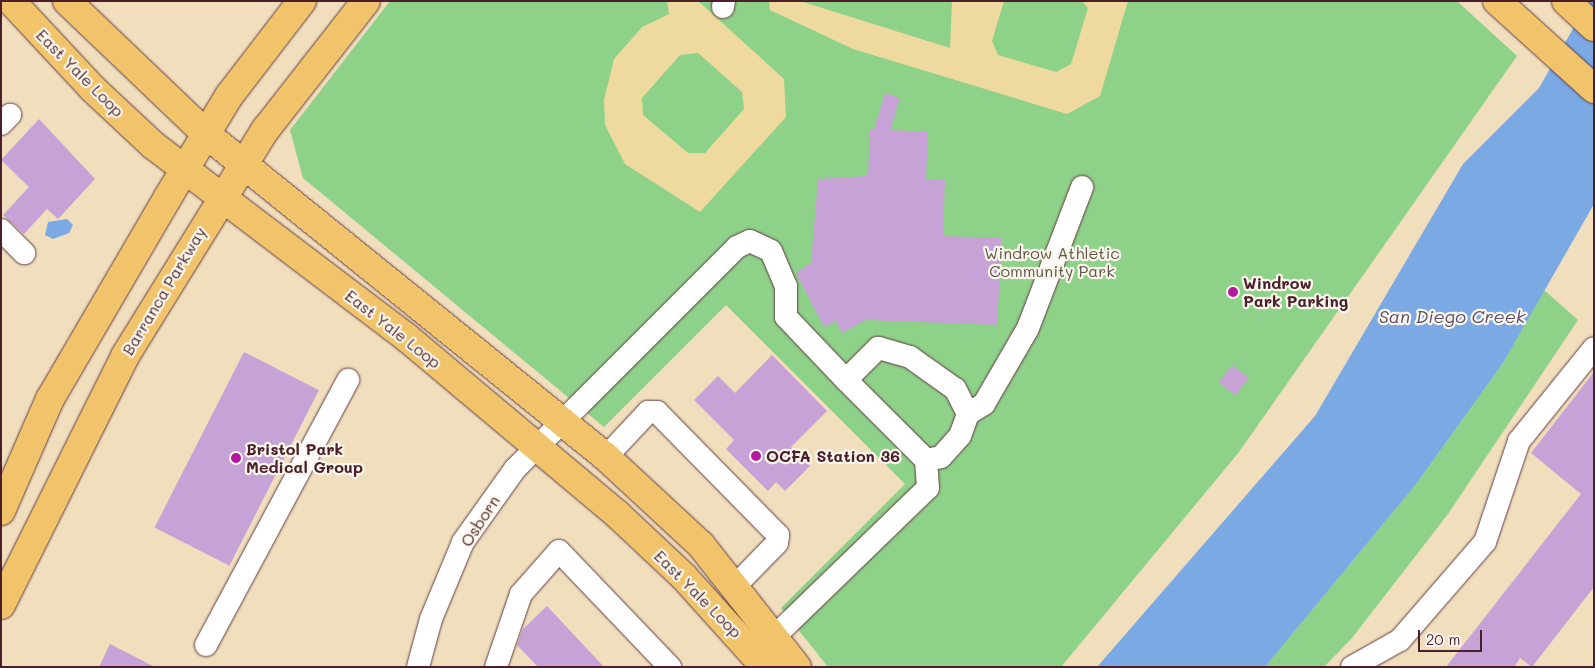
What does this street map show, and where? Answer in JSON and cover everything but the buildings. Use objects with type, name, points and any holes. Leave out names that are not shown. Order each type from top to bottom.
[{"type":"main road","name":"East Yale Loop","points":[[11,1],[93,89],[185,169],[221,199],[406,338],[537,447],[684,577],[766,667]]},
{"type":"main road","name":"East Yale Loop","points":[[67,1],[206,134],[606,457],[701,545],[797,667]]},
{"type":"main road","points":[[1,511],[50,399],[185,169],[206,134],[302,1]]},
{"type":"main road","name":"Barranca Parkway","points":[[1,605],[96,408],[221,199],[244,164],[366,1]]},
{"type":"main road","points":[[1497,1],[1594,89]]},
{"type":"main road","points":[[1566,1],[1594,27]]},
{"type":"street","points":[[926,460],[941,457],[960,436],[968,414],[984,404],[1028,328],[1082,187]]},
{"type":"street","points":[[1,230],[24,253]]},
{"type":"street","name":"Osborn","points":[[418,667],[431,619],[464,542],[515,469],[737,247],[750,241],[771,251],[786,286],[786,317],[846,380]]},
{"type":"street","points":[[774,636],[928,488],[926,460],[846,380],[878,348],[910,357],[955,389],[968,414]]},
{"type":"street","points":[[1352,667],[1400,640],[1485,542],[1519,440],[1594,348]]},
{"type":"street","points":[[206,645],[348,380]]},
{"type":"street","points":[[606,457],[648,412],[657,412],[778,535],[777,543],[734,587]]},
{"type":"street","points":[[496,667],[521,594],[559,551],[670,667]]},
{"type":"green space","name":"Windrow Athletic Community Park","points":[[390,1],[1457,1],[1517,56],[1239,452],[1061,667],[828,667],[781,608],[905,484],[726,305],[604,427],[303,178],[290,130]]},
{"type":"green space","points":[[1544,290],[1578,320],[1448,514],[1352,638],[1324,667],[1265,667],[1417,483],[1503,363]]},
{"type":"sand","points":[[667,1],[698,1],[784,79],[786,117],[700,212],[625,164],[605,125],[604,100],[614,59],[642,27],[669,14]],"holes":[[[698,53],[742,92],[744,109],[705,153],[688,153],[643,115],[642,98],[680,55]]]},
{"type":"sand","points":[[769,1],[800,1],[950,48],[952,1],[1004,1],[992,41],[998,55],[1056,72],[1071,64],[1088,8],[1082,1],[1128,1],[1100,96],[1067,114],[853,49],[770,10]]},
{"type":"water","name":"San Diego Creek","points":[[1589,1],[1594,1],[1594,204],[1503,363],[1417,483],[1265,667],[1097,667],[1315,416],[1463,164],[1539,88]]},
{"type":"water","points":[[67,219],[73,225],[69,233],[53,239],[45,235],[48,222]]},
{"type":"place","name":"Windrow Park Parking","points":[[1233,292]]},
{"type":"place","name":"OCFA Station 36","points":[[756,456]]},
{"type":"place","name":"Bristol Park Medical Group","points":[[236,458]]}]
